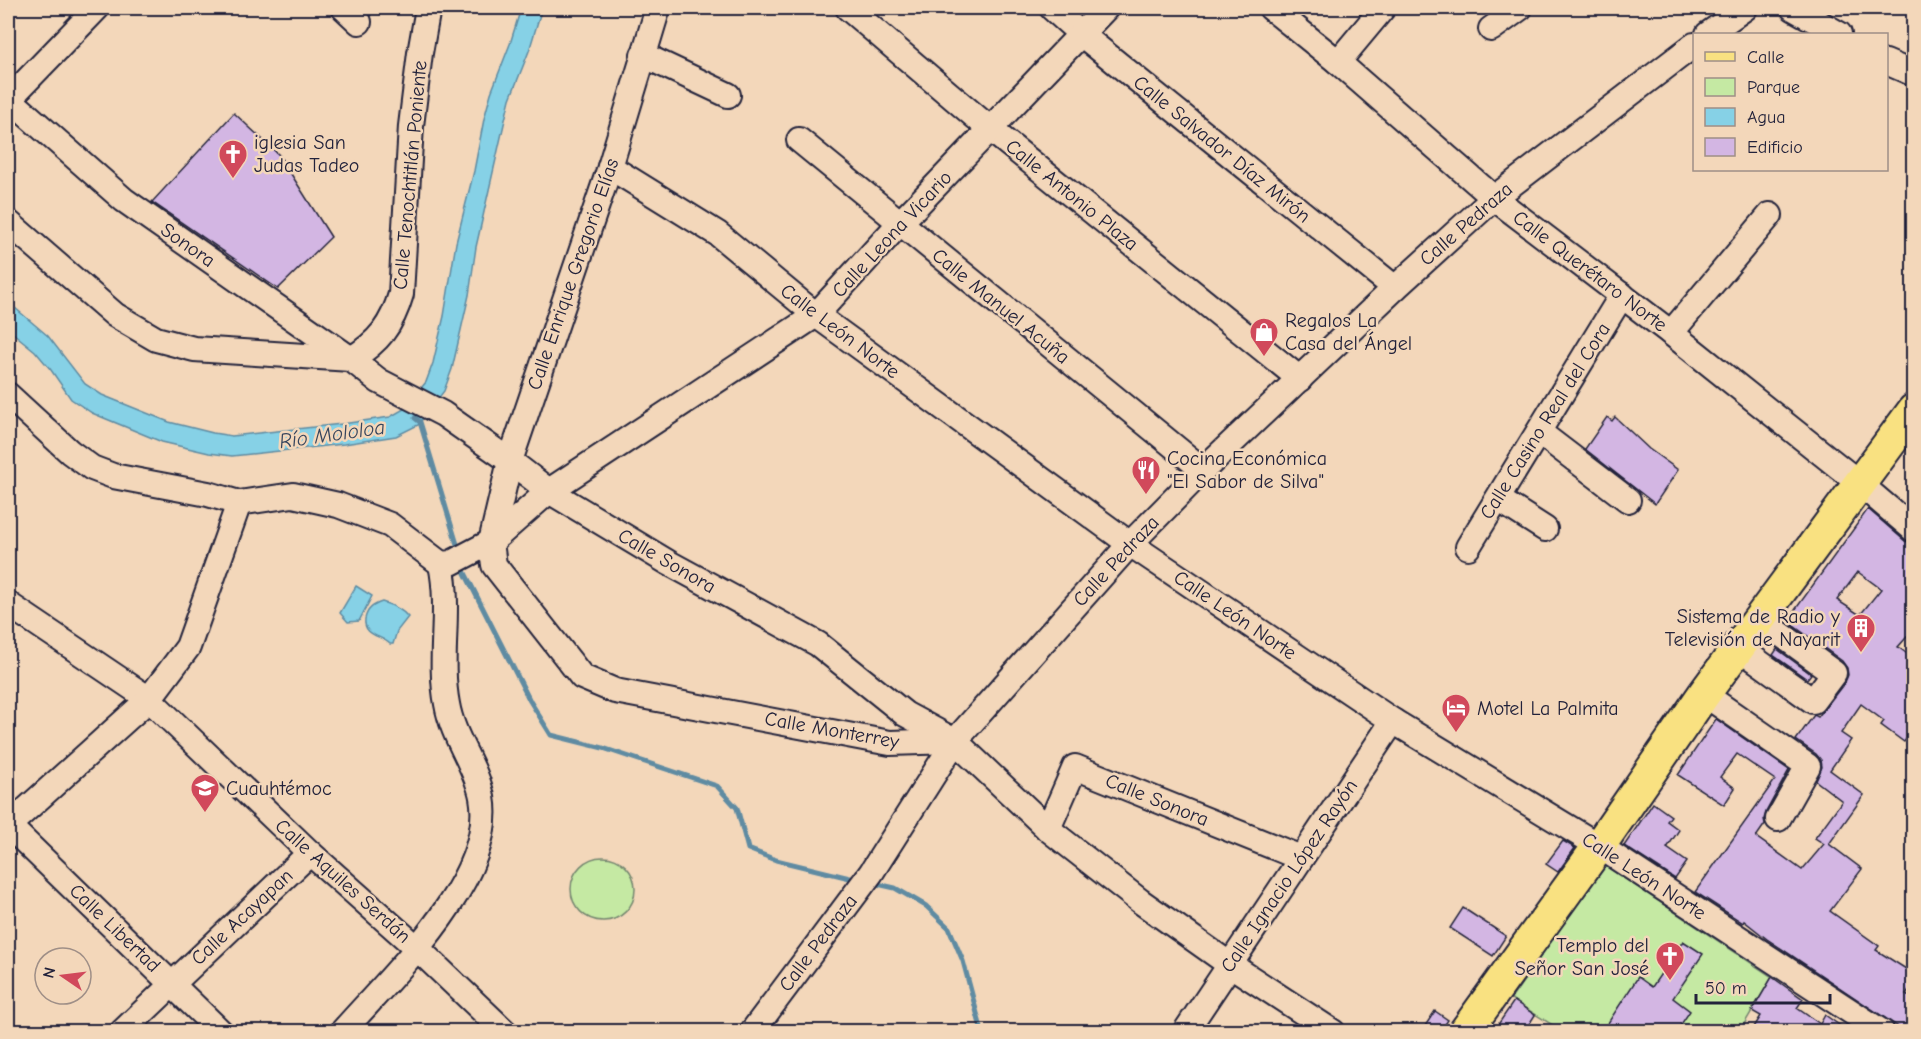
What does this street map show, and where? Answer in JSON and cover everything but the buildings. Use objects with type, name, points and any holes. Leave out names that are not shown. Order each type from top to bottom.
[{"type":"main road","points":[[1465,1032],[1599,846],[1704,694],[1914,410]]},
{"type":"street","points":[[8,98],[97,8]]},
{"type":"street","name":"Calle Tenochtitlán Poniente","points":[[351,359],[367,349],[382,332],[394,316],[401,294],[411,126],[428,8]]},
{"type":"street","name":"Calle Enrique Gregorio Elías","points":[[482,547],[610,167],[658,8]]},
{"type":"street","name":"Calle Antonio Plaza","points":[[848,8],[990,129],[1300,379]]},
{"type":"street","name":"Calle Salvador Díaz Mirón","points":[[1052,8],[1081,34],[1395,288]]},
{"type":"street","name":"Calle Leona Vicario","points":[[446,563],[482,547],[549,491],[816,315],[1106,8]]},
{"type":"street","name":"Calle Querétaro Norte","points":[[1271,8],[1338,62],[1494,198],[1671,333],[1859,483],[1914,530]]},
{"type":"street","points":[[1338,62],[1383,8]]},
{"type":"street","points":[[1491,29],[1520,8]]},
{"type":"street","points":[[1709,33],[1745,8]]},
{"type":"street","points":[[1793,8],[1837,33]]},
{"type":"street","name":"Calle Pedraza","points":[[752,1032],[871,873],[954,741],[1130,544],[1203,470],[1395,288],[1494,198],[1693,47]]},
{"type":"street","points":[[643,55],[728,95]]},
{"type":"street","points":[[1888,63],[1898,69],[1914,74]]},
{"type":"street","name":"Sonora","points":[[8,98],[124,200],[379,381]]},
{"type":"street","name":"Calle Manuel Acuña","points":[[799,140],[1203,470]]},
{"type":"street","name":"Calle León Norte","points":[[610,167],[718,234],[816,315],[1130,544],[1393,721],[1599,846],[1881,1032]]},
{"type":"street","points":[[1671,333],[1770,215]]},
{"type":"street","points":[[8,222],[115,315],[156,339],[194,349],[351,359]]},
{"type":"street","name":"Calle Casino Real del Cora","points":[[1468,547],[1622,295]]},
{"type":"street","name":"Calle Sonora","points":[[379,381],[443,414],[510,460],[549,491],[669,563],[818,644],[905,714],[954,741]]},
{"type":"street","points":[[8,395],[70,452],[92,468],[113,476],[208,494],[239,503],[293,495],[338,505],[390,525],[446,563],[443,675],[447,703],[451,726],[475,774],[482,796],[485,819],[477,851],[458,895],[417,948],[342,1032]]},
{"type":"street","points":[[1539,432],[1628,500]]},
{"type":"street","points":[[1498,499],[1545,529]]},
{"type":"street","points":[[8,825],[148,699],[188,647],[239,503]]},
{"type":"street","name":"Calle Monterrey","points":[[482,547],[582,677],[615,691],[890,743],[954,741]]},
{"type":"street","name":"Calle Aquiles Serdán","points":[[8,604],[148,699],[310,853],[417,948],[504,1031]]},
{"type":"street","points":[[1739,648],[1813,701],[1834,673],[1760,619]]},
{"type":"street","points":[[1781,677],[1800,649]]},
{"type":"street","points":[[1704,694],[1808,766],[1778,819]]},
{"type":"street","name":"Calle Ignacio López Rayón","points":[[1185,1032],[1393,721]]},
{"type":"street","points":[[954,741],[1048,829],[1140,901],[1229,964],[1333,1032]]},
{"type":"street","name":"Calle Sonora","points":[[1048,829],[1075,767],[1301,858]]},
{"type":"street","name":"Calle Libertad","points":[[8,825],[221,1032]]},
{"type":"street","name":"Calle Acayapan","points":[[122,1032],[310,853]]},
{"type":"green space","points":[[597,857],[609,857],[626,866],[633,877],[635,889],[633,901],[626,912],[609,921],[597,921],[585,916],[576,907],[571,895],[571,883],[576,871],[585,862]]},
{"type":"green space","points":[[1604,865],[1772,977],[1740,1031],[1562,1031],[1511,999]]},
{"type":"water","name":"Río Mololoa","points":[[521,8],[542,8],[529,51],[510,99],[476,247],[469,295],[452,369],[444,391],[418,425],[396,436],[232,456],[162,442],[92,413],[71,399],[35,351],[8,329],[8,302],[48,336],[85,384],[102,395],[169,422],[213,433],[232,436],[342,424],[390,417],[404,409],[426,382],[433,363],[444,316],[456,243],[484,119]]},
{"type":"water","points":[[356,586],[372,596],[359,621],[348,622],[340,613]]},
{"type":"water","points":[[382,602],[397,608],[408,617],[397,631],[393,644],[370,632],[365,625],[369,610]]},
{"type":"waterway","points":[[415,418],[420,422],[459,551]]},
{"type":"waterway","points":[[462,563],[530,701],[551,735],[603,748],[717,786],[737,808],[748,849],[776,860],[858,880]]},
{"type":"waterway","points":[[873,883],[895,888],[926,906],[949,928],[963,961],[982,1032]]},
{"type":"place","name":"iglesia San Judas Tadeo","points":[[233,180]]},
{"type":"place","name":"Regalos La Casa del Ángel","points":[[1264,358]]},
{"type":"place","name":"Cocina Económica \"El Sabor de Silva\"","points":[[1146,496]]},
{"type":"place","name":"Sistema de Radio y Televisión de Nayarit","points":[[1861,654]]},
{"type":"place","name":"Motel La Palmita","points":[[1456,734]]},
{"type":"place","name":"Cuauhtémoc","points":[[205,814]]},
{"type":"place","name":"Templo del Señor San José","points":[[1670,982]]}]
